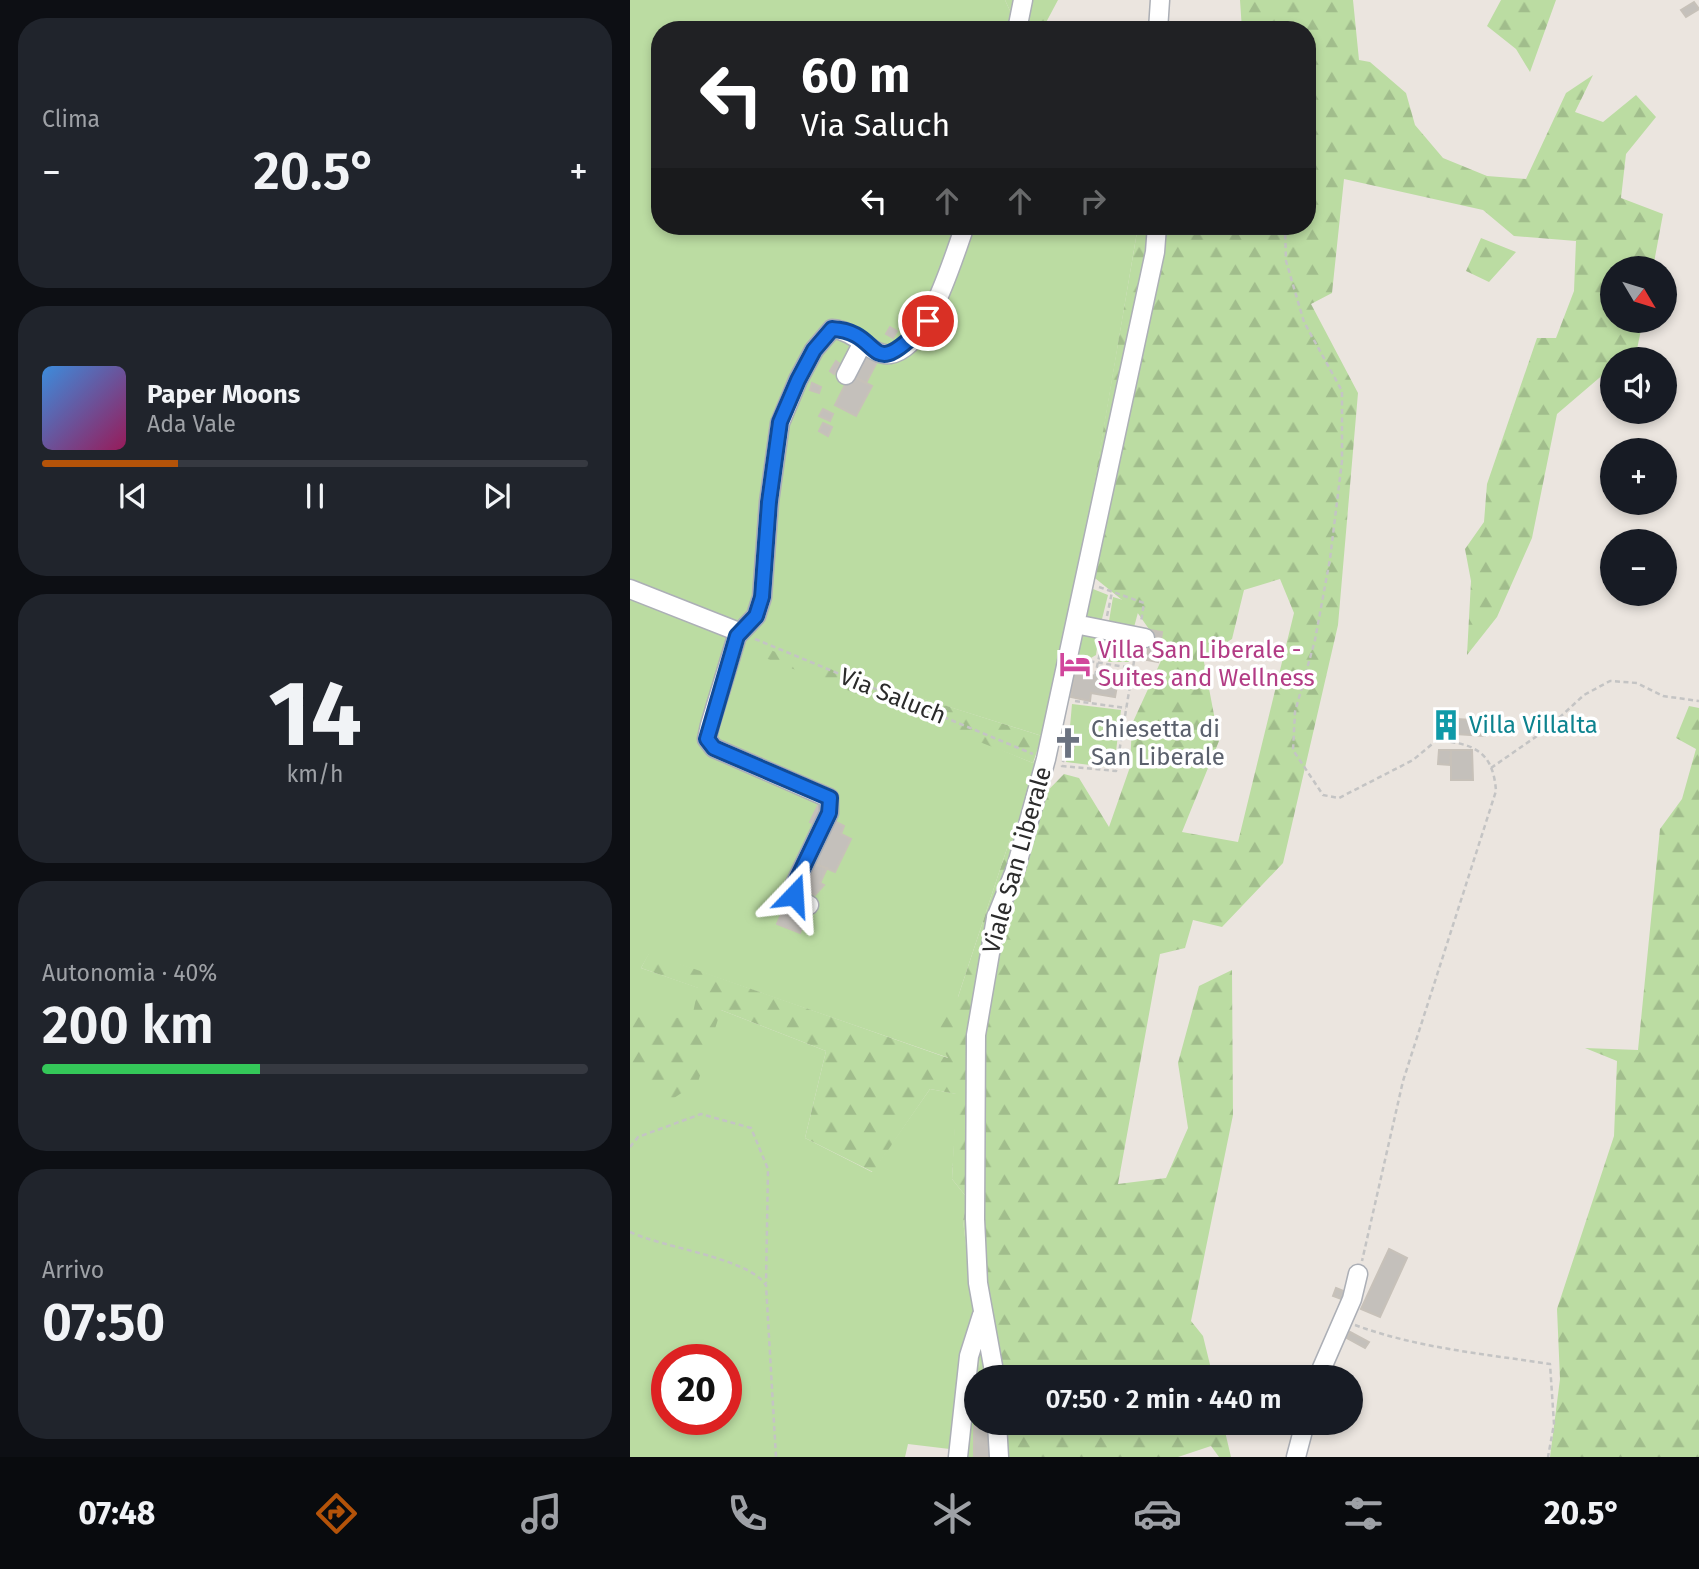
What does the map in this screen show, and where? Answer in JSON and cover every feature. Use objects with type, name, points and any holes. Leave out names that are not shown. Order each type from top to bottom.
[{"type":"street","points":[[1019,21],[1023,0]]},
{"type":"street","points":[[1159,21],[1160,0]]},
{"type":"street","points":[[809,905],[798,900],[793,888],[829,813],[830,798],[714,748],[707,739],[739,632],[747,628],[756,616],[762,597],[769,502],[780,422],[798,380],[814,350],[832,329],[846,329],[877,353],[890,355],[902,348],[928,321],[961,235]]},
{"type":"street","name":"Viale San Liberale","points":[[993,1365],[978,1283],[975,1220],[976,1035],[996,918],[1016,867],[1046,759],[1155,253],[1156,235]]},
{"type":"street","points":[[846,375],[863,342]]},
{"type":"street","points":[[630,589],[739,632]]},
{"type":"street","points":[[1075,624],[1142,637]]},
{"type":"street","points":[[1323,1365],[1343,1320],[1358,1274]]},
{"type":"street","points":[[958,1457],[969,1356],[984,1312]]},
{"type":"street","points":[[998,1435],[999,1457]]},
{"type":"street","points":[[1296,1457],[1302,1435]]},
{"type":"path","points":[[1285,235],[1286,261],[1304,323],[1342,391],[1342,461],[1330,559],[1315,640],[1295,712],[1293,750],[1323,795],[1339,798],[1413,760],[1437,740],[1462,743],[1479,749],[1495,774],[1496,791],[1403,1081],[1358,1274]]},
{"type":"path","points":[[1066,749],[1062,766],[1116,771],[1133,668],[1142,637],[1144,603],[1093,585]]},
{"type":"path","name":"Via Saluch","points":[[739,632],[1046,759]]},
{"type":"path","points":[[1076,659],[1133,668]]},
{"type":"path","points":[[1491,768],[1547,729],[1584,695],[1610,681],[1637,683],[1663,696],[1699,701]]},
{"type":"path","points":[[1068,700],[1126,708]]},
{"type":"path","points":[[630,1147],[638,1137],[701,1114],[751,1128],[768,1169],[766,1285],[776,1457]]},
{"type":"path","points":[[630,1232],[741,1265],[759,1275],[766,1285]]},
{"type":"path","points":[[1343,1320],[1387,1337],[1550,1364],[1554,1424],[1548,1457]]},
{"type":"green space","points":[[630,0],[1005,0],[1011,13],[1009,21],[651,21],[651,235],[1136,235],[1053,729],[1042,736],[745,643],[1033,763],[1037,756],[1046,759],[1033,806],[1015,824],[958,997],[949,1058],[649,954],[641,968],[699,988],[721,1010],[826,1051],[805,1138],[872,1172],[930,1089],[957,1094],[952,1179],[968,1199],[963,1220],[980,1365],[964,1365],[964,1435],[1002,1435],[1003,1457],[958,1457],[958,1450],[908,1444],[905,1457],[630,1457]]},
{"type":"green space","points":[[1005,0],[1058,0],[1047,21],[1009,21],[1011,13]]},
{"type":"green space","points":[[1240,0],[1353,0],[1359,60],[1370,62],[1406,93],[1415,125],[1443,158],[1487,176],[1526,179],[1566,93],[1593,75],[1575,112],[1603,122],[1636,95],[1656,117],[1626,154],[1621,198],[1663,214],[1655,256],[1600,256],[1600,333],[1640,333],[1637,347],[1600,347],[1600,377],[1557,414],[1532,538],[1497,617],[1467,655],[1471,581],[1465,549],[1484,522],[1487,484],[1537,338],[1556,338],[1574,291],[1576,241],[1514,236],[1483,210],[1344,179],[1332,293],[1311,304],[1358,393],[1338,625],[1283,863],[1222,927],[1193,920],[1185,948],[1160,954],[1118,1184],[1166,1178],[1188,1128],[1178,1063],[1199,986],[1232,970],[1233,1115],[1191,1321],[1203,1336],[1210,1365],[980,1365],[963,1220],[968,1199],[952,1179],[956,1094],[930,1089],[873,1172],[805,1138],[826,1051],[721,1010],[698,1082],[668,1102],[630,1077],[630,1017],[692,1018],[698,988],[641,968],[649,953],[948,1058],[935,1034],[943,1004],[958,997],[1015,824],[1064,774],[1079,778],[1109,827],[1130,767],[1132,724],[1165,652],[1137,612],[1080,566],[1136,235],[1316,235],[1316,21],[1241,21]],"holes":[[[1280,579],[1294,613],[1238,842],[1182,832],[1219,741],[1203,657],[1232,639],[1244,590]]]},
{"type":"green space","points":[[1501,0],[1556,0],[1530,72],[1516,49],[1487,26]]},
{"type":"green space","points":[[1481,238],[1516,252],[1489,282],[1466,271]]},
{"type":"green space","points":[[1088,587],[1108,595],[1101,623],[1080,617]]},
{"type":"green space","points":[[1113,597],[1140,605],[1133,631],[1108,627]]},
{"type":"green space","points":[[1079,633],[1099,634],[1096,655],[1089,659],[1074,657]]},
{"type":"green space","points":[[1106,636],[1133,641],[1129,662],[1109,662],[1102,657]]},
{"type":"green space","points":[[745,642],[1042,736],[1033,763],[742,649]]},
{"type":"green space","points":[[1072,704],[1121,710],[1114,768],[1066,762],[1068,749],[1074,750],[1076,740],[1069,738]]},
{"type":"green space","points":[[1689,706],[1699,708],[1699,1457],[1550,1457],[1560,1379],[1557,1309],[1614,1136],[1617,1061],[1585,1048],[1638,1050],[1660,829],[1682,799],[1696,749],[1676,738]]},
{"type":"green space","points":[[1002,1435],[1226,1435],[1231,1457],[1219,1457],[1211,1446],[1178,1457],[1002,1457]]},
{"type":"building","points":[[1694,2],[1699,9],[1686,17],[1681,10]]},
{"type":"building","points":[[890,327],[897,331],[893,338],[886,334]]},
{"type":"building","points":[[862,351],[878,360],[866,383],[850,375]]},
{"type":"building","points":[[836,361],[840,364],[834,374],[830,371]]},
{"type":"building","points":[[850,375],[872,386],[856,416],[835,405]]},
{"type":"building","points":[[812,383],[821,387],[819,393],[810,390]]},
{"type":"building","points":[[823,409],[833,414],[830,421],[819,416]]},
{"type":"building","points":[[823,423],[832,427],[828,436],[819,431]]},
{"type":"building","points":[[1150,630],[1162,632],[1158,662],[1147,660]]},
{"type":"building","points":[[1075,672],[1118,680],[1115,697],[1091,693],[1090,701],[1071,697]]},
{"type":"building","name":"Villa Villalta","points":[[1437,715],[1457,717],[1456,734],[1436,732]]},
{"type":"building","points":[[1457,719],[1486,721],[1485,736],[1456,734]]},
{"type":"building","name":"Chiesetta di San Liberale","points":[[1065,736],[1071,736],[1075,743],[1071,750],[1065,750],[1061,746],[1061,740]]},
{"type":"building","points":[[1439,750],[1451,750],[1450,765],[1438,764]]},
{"type":"building","points":[[1451,750],[1472,750],[1473,780],[1451,780]]},
{"type":"building","points":[[821,799],[829,802],[818,826],[810,822]]},
{"type":"building","points":[[832,820],[844,826],[841,834],[851,839],[835,872],[811,862]]},
{"type":"building","points":[[814,864],[827,868],[820,883],[824,885],[815,895],[802,888]]},
{"type":"building","points":[[786,903],[808,912],[800,933],[777,924]]},
{"type":"building","points":[[1389,1249],[1407,1258],[1380,1317],[1361,1309]]},
{"type":"building","points":[[1336,1288],[1346,1292],[1344,1300],[1333,1296]]},
{"type":"building","points":[[1350,1332],[1369,1342],[1365,1348],[1347,1338]]},
{"type":"building","points":[[974,1435],[993,1435],[993,1457],[974,1457]]},
{"type":"place","name":"Villa San Liberale - Suites and Wellness","points":[[1075,664]]},
{"type":"place","name":"Villa Villalta","points":[[1446,725]]},
{"type":"place","name":"Chiesetta di San Liberale","points":[[1068,743]]},
{"type":"route","points":[[794,895],[793,888],[829,813],[832,804],[830,798],[714,748],[709,745],[707,739],[737,636],[756,616],[762,597],[769,502],[780,422],[814,350],[832,329],[846,329],[877,353],[890,355],[902,348],[928,321]]}]
